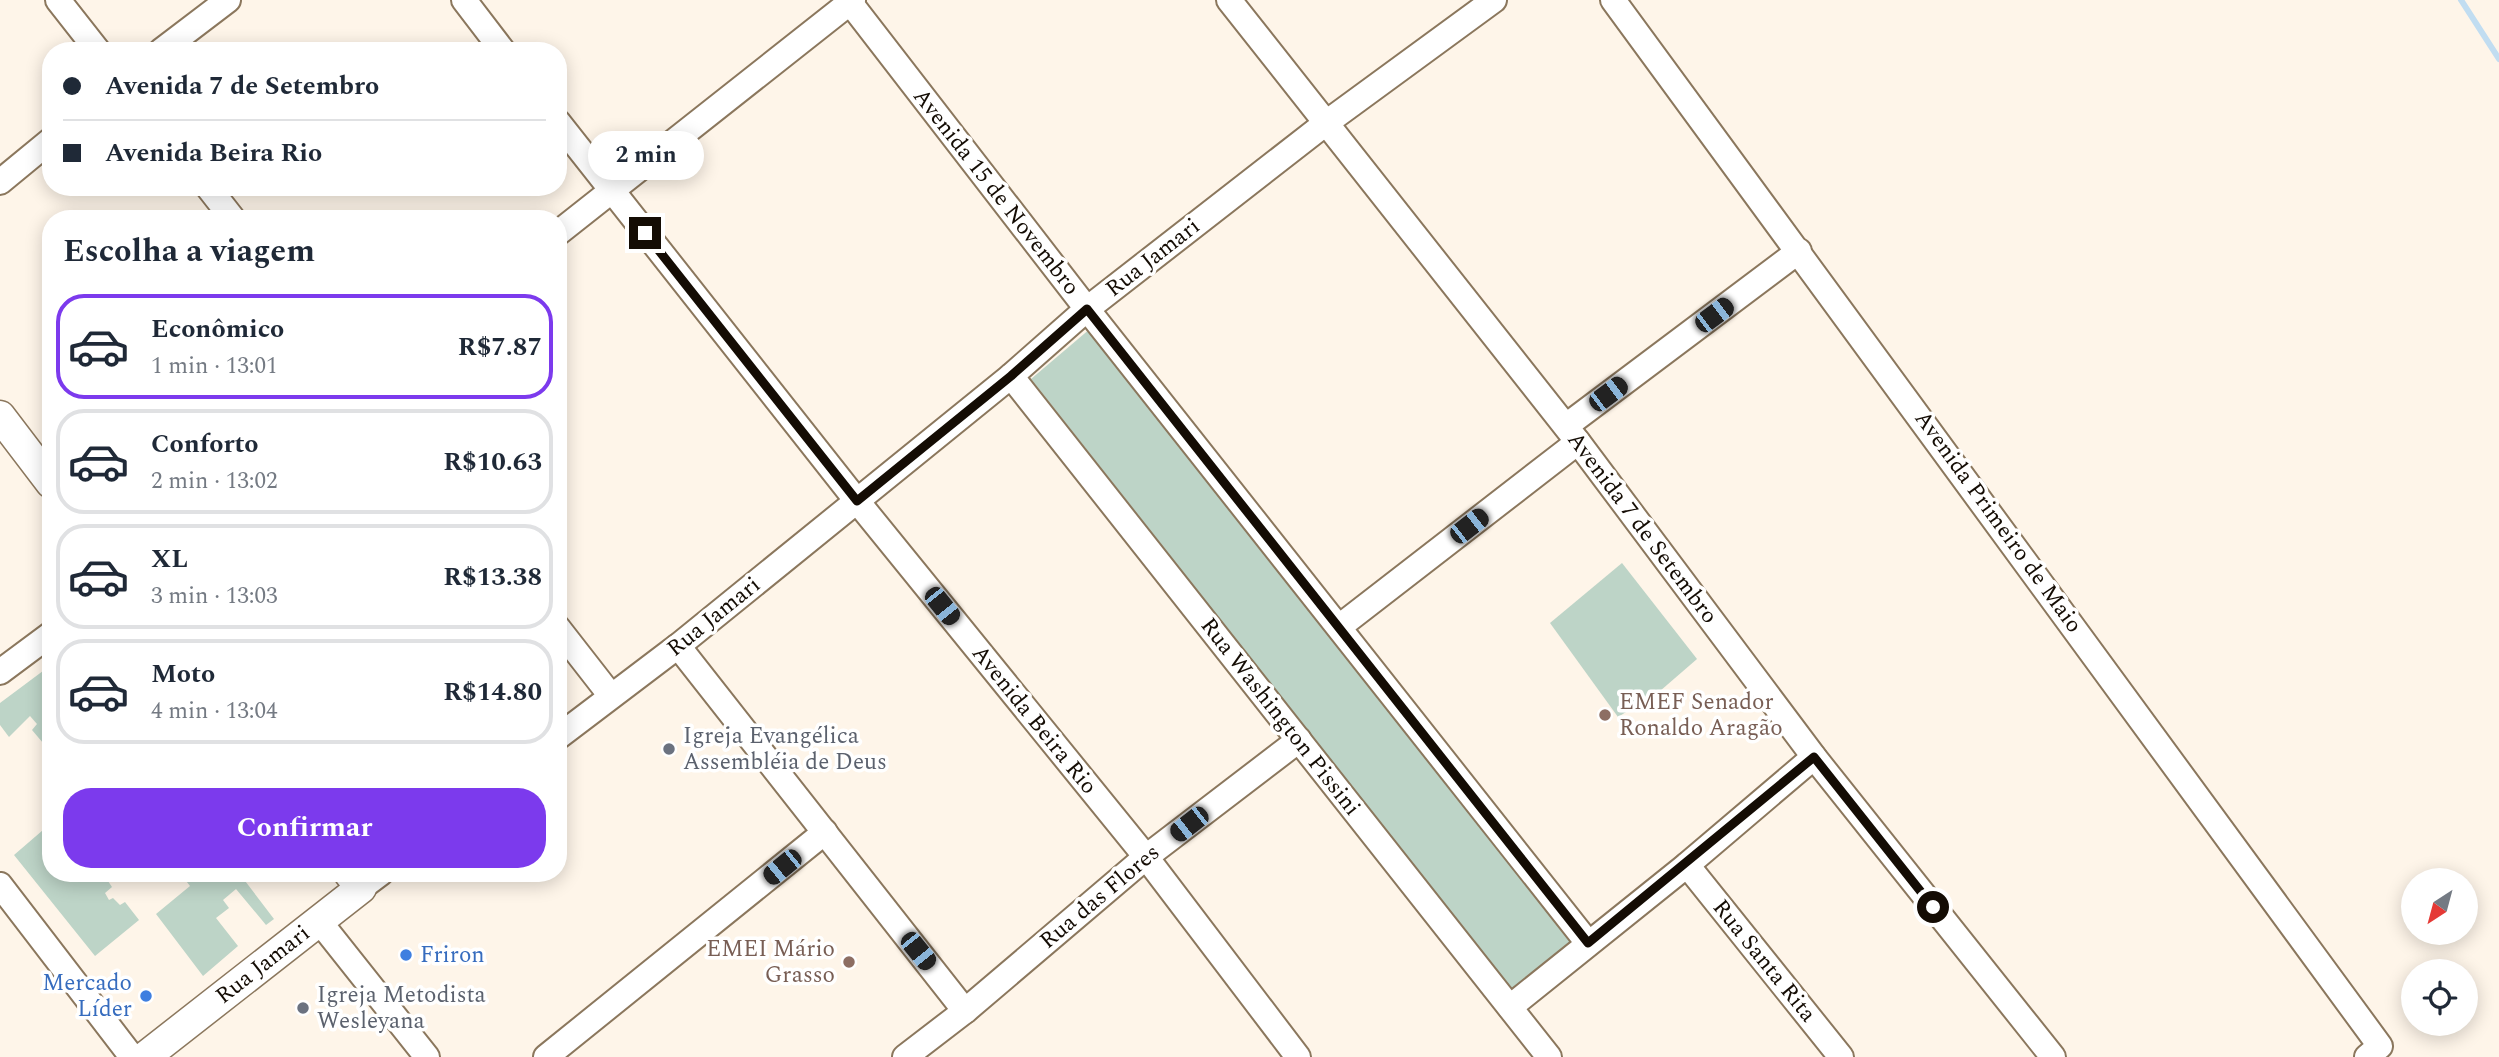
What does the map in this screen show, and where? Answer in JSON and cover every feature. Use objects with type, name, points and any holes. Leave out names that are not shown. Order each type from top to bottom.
[{"type":"street","points":[[58,0],[91,42]]},
{"type":"street","points":[[173,42],[228,0]]},
{"type":"street","points":[[464,0],[496,42]]},
{"type":"street","name":"Avenida 7 de Setembro","points":[[1229,0],[1572,434],[1814,757],[2053,1057]]},
{"type":"street","name":"Rua Jamari","points":[[567,730],[678,646],[1011,376],[1087,309],[1326,123],[1494,0]]},
{"type":"street","name":"Avenida Primeiro de Maio","points":[[1613,0],[1800,251],[2373,1052]]},
{"type":"street","points":[[567,226],[850,1]]},
{"type":"street","name":"Avenida 15 de Novembro","points":[[850,1],[1087,309],[1588,943]]},
{"type":"street","name":"Avenida Beira Rio","points":[[567,134],[857,501],[1146,857],[1290,1054]]},
{"type":"street","points":[[0,182],[42,147]]},
{"type":"street","points":[[215,196],[226,210]]},
{"type":"street","points":[[1339,627],[1572,434],[1800,251]]},
{"type":"street","name":"Rua Washington Pissini","points":[[1011,376],[1549,1057]]},
{"type":"street","points":[[0,416],[42,471]]},
{"type":"street","points":[[567,640],[611,696]]},
{"type":"street","points":[[0,672],[42,641]]},
{"type":"street","points":[[678,646],[965,1010]]},
{"type":"street","name":"Rua das Flores","points":[[905,1057],[965,1010],[1146,857],[1298,740]]},
{"type":"street","points":[[1510,1007],[1687,865],[1814,757]]},
{"type":"street","points":[[546,1057],[825,832]]},
{"type":"street","name":"Rua Santa Rita","points":[[1687,865],[1841,1057]]},
{"type":"street","name":"Rua Jamari","points":[[145,1057],[319,921],[360,882]]},
{"type":"street","points":[[0,885],[132,1057]]},
{"type":"street","points":[[319,921],[427,1057]]},
{"type":"green space","points":[[1091,328],[1572,940],[1511,989],[1031,379]]},
{"type":"green space","points":[[1622,563],[1697,659],[1660,691],[1618,717],[1550,623]]},
{"type":"green space","points":[[42,672],[42,742],[32,730],[37,724],[30,716],[9,737],[0,725],[0,703]]},
{"type":"green space","points":[[42,831],[42,882],[109,882],[112,887],[105,893],[109,900],[113,898],[120,905],[125,902],[139,920],[95,956],[14,855]]},
{"type":"green space","points":[[187,882],[246,882],[274,919],[266,925],[236,889],[223,900],[229,908],[216,918],[238,946],[203,976],[156,914],[190,886]]},
{"type":"waterway","points":[[2461,0],[2499,59]]},
{"type":"place","name":"EMEF Senador Ronaldo Aragão","points":[[1605,715]]},
{"type":"place","name":"Igreja Evangélica Assembléia de Deus","points":[[669,749]]},
{"type":"place","name":"Friron","points":[[406,955]]},
{"type":"place","name":"EMEI Mário Grasso","points":[[849,962]]},
{"type":"place","name":"Mercado Líder","points":[[146,996]]},
{"type":"place","name":"Igreja Metodista Wesleyana","points":[[303,1008]]},
{"type":"route","points":[[645,233],[857,501],[1011,376],[1087,309],[1588,943],[1687,865],[1814,757],[1933,907]]}]
